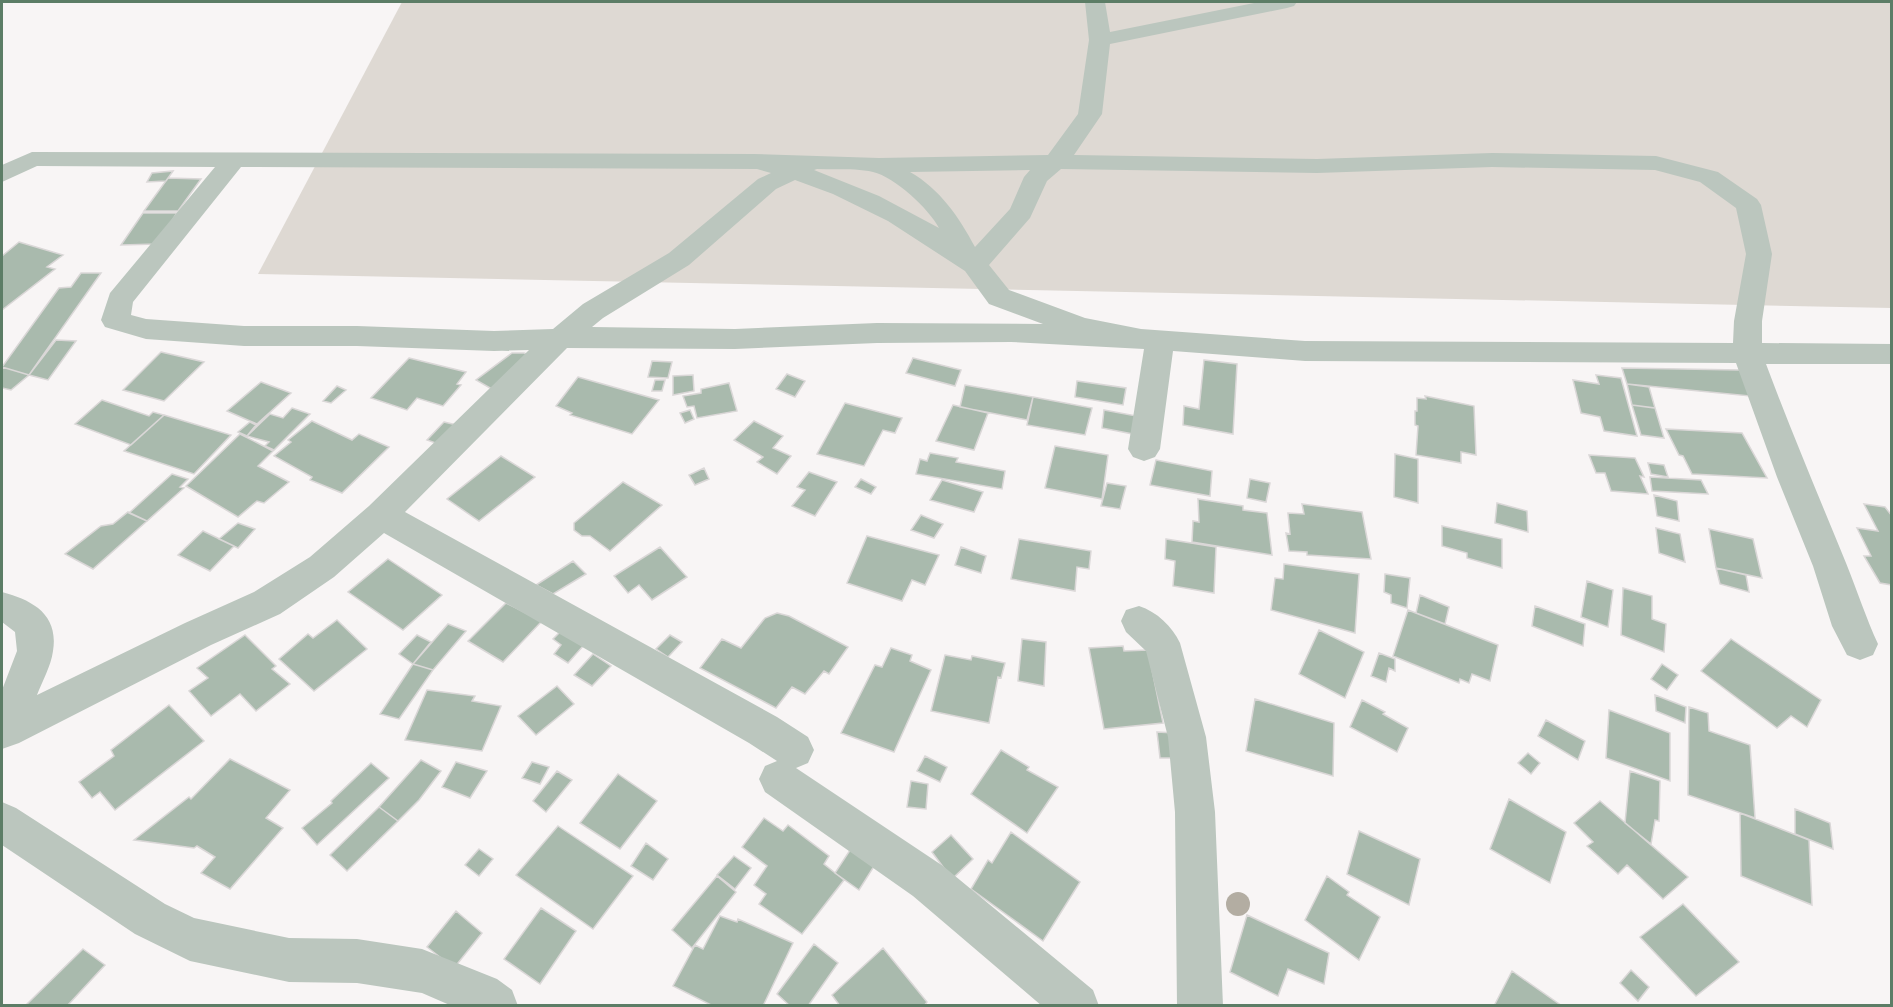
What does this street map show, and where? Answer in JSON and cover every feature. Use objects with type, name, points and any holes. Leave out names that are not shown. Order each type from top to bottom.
[{"type":"street","points":[[975,266],[998,236],[1021,212],[1035,177],[1055,162],[1078,134],[1090,114],[1101,40],[1095,2]]},
{"type":"street","points":[[1101,40],[1287,2]]},
{"type":"street","points":[[2,158],[754,162],[805,166],[1055,162],[1317,166],[1492,160],[1656,163],[1709,177],[1748,205],[1759,255],[1748,321],[1748,353],[1793,477],[1830,567],[1850,626],[1860,644]]},
{"type":"street","points":[[2,175],[32,159]]},
{"type":"street","points":[[235,159],[120,300],[115,320],[146,330],[244,336],[357,336],[494,340],[562,337],[735,339],[877,333],[1011,332],[1305,351],[1892,354]]},
{"type":"street","points":[[879,165],[913,184],[946,217],[964,251],[999,297],[1080,327],[1150,340]]},
{"type":"street","points":[[805,166],[839,188],[945,243],[975,266]]},
{"type":"street","points":[[3,731],[198,633],[267,603],[322,567],[381,516],[544,352],[593,311],[678,259],[767,184],[805,166]]},
{"type":"street","points":[[1144,449],[1150,340]]},
{"type":"street","points":[[381,516],[763,730],[786,765],[1077,1005]]},
{"type":"street","points":[[2,607],[17,612],[33,625],[35,651],[3,731]]},
{"type":"street","points":[[1139,621],[1162,643],[1186,737],[1195,812],[1200,1005]]},
{"type":"street","points":[[2,822],[150,919],[190,939],[289,960],[357,961],[422,971],[481,995],[496,1005]]},
{"type":"shaded area","points":[[402,2],[1891,2],[1891,308],[258,274]]},
{"type":"building","points":[[173,171],[166,181],[147,182],[152,173]]},
{"type":"building","points":[[168,178],[201,179],[178,211],[144,211]]},
{"type":"building","points":[[143,213],[177,213],[157,244],[121,245]]},
{"type":"building","points":[[19,242],[63,255],[47,267],[55,269],[2,310],[2,256]]},
{"type":"building","points":[[81,273],[101,273],[29,375],[2,367],[59,288],[71,287]]},
{"type":"building","points":[[56,340],[76,341],[48,380],[29,375]]},
{"type":"building","points":[[161,352],[204,362],[164,401],[123,390]]},
{"type":"building","points":[[512,353],[524,353],[534,357],[497,392],[476,380]]},
{"type":"building","points":[[409,358],[466,372],[457,384],[461,385],[443,406],[417,398],[407,410],[371,398]]},
{"type":"building","points":[[913,358],[961,370],[955,386],[906,373]]},
{"type":"building","points":[[1204,360],[1237,364],[1233,434],[1183,425],[1184,406],[1199,409]]},
{"type":"building","points":[[652,361],[672,362],[668,378],[648,377]]},
{"type":"building","points":[[2,367],[29,375],[11,390],[2,388]]},
{"type":"building","points":[[1622,368],[1740,370],[1750,396],[1627,384]]},
{"type":"building","points":[[787,374],[805,381],[795,397],[776,389]]},
{"type":"building","points":[[693,375],[694,391],[673,395],[673,376]]},
{"type":"building","points":[[1596,375],[1621,378],[1637,436],[1604,431],[1600,417],[1581,413],[1573,380],[1599,384]]},
{"type":"building","points":[[578,377],[659,400],[632,434],[570,415],[572,413],[556,406]]},
{"type":"building","points":[[655,380],[665,380],[662,391],[652,391]]},
{"type":"building","points":[[1077,381],[1126,388],[1123,405],[1075,397]]},
{"type":"building","points":[[261,382],[291,393],[257,424],[227,411]]},
{"type":"building","points":[[729,383],[737,411],[697,418],[694,406],[687,407],[683,396],[701,393],[701,389]]},
{"type":"building","points":[[1627,384],[1649,387],[1655,408],[1632,405]]},
{"type":"building","points":[[965,385],[1033,397],[1027,420],[960,407]]},
{"type":"building","points":[[337,386],[346,390],[331,403],[323,401]]},
{"type":"building","points":[[1425,396],[1474,406],[1476,455],[1461,452],[1461,463],[1416,455],[1418,426],[1415,425],[1415,411],[1417,411],[1417,398],[1426,399]]},
{"type":"building","points":[[1033,397],[1092,408],[1085,435],[1027,425]]},
{"type":"building","points":[[102,400],[149,416],[153,412],[164,415],[131,445],[75,424]]},
{"type":"building","points":[[845,403],[902,418],[895,433],[883,430],[864,466],[817,454]]},
{"type":"building","points":[[953,405],[988,413],[974,450],[936,441]]},
{"type":"building","points":[[1632,405],[1655,408],[1664,438],[1641,435]]},
{"type":"building","points":[[292,408],[310,414],[274,450],[265,446],[269,442],[247,436],[270,414],[283,418]]},
{"type":"building","points":[[690,410],[694,419],[685,423],[680,413]]},
{"type":"building","points":[[1104,410],[1142,417],[1138,435],[1102,428]]},
{"type":"building","points":[[164,415],[231,435],[194,474],[124,451]]},
{"type":"building","points":[[312,421],[352,440],[359,434],[389,447],[342,493],[310,480],[312,477],[274,456],[291,442],[288,440]]},
{"type":"building","points":[[754,421],[783,436],[773,448],[791,456],[777,474],[757,462],[763,457],[734,440]]},
{"type":"building","points":[[250,422],[256,425],[247,436],[238,432]]},
{"type":"building","points":[[444,422],[461,426],[441,445],[427,440]]},
{"type":"building","points":[[1666,429],[1742,433],[1767,478],[1692,474]]},
{"type":"building","points":[[240,434],[273,451],[258,466],[289,482],[264,503],[257,501],[238,517],[186,486]]},
{"type":"building","points":[[1055,446],[1108,455],[1102,499],[1045,488]]},
{"type":"building","points":[[930,453],[958,458],[956,462],[1005,471],[1002,489],[916,474],[920,459],[927,461]]},
{"type":"building","points":[[1395,454],[1418,459],[1418,503],[1394,497]]},
{"type":"building","points":[[1589,455],[1635,458],[1644,477],[1640,476],[1648,494],[1611,491],[1605,473],[1596,473]]},
{"type":"building","points":[[501,456],[535,477],[479,521],[447,499]]},
{"type":"building","points":[[1156,460],[1212,471],[1210,496],[1150,485]]},
{"type":"building","points":[[1648,463],[1664,465],[1668,477],[1651,474]]},
{"type":"building","points":[[704,468],[709,479],[695,485],[689,475]]},
{"type":"building","points":[[809,472],[837,482],[815,516],[792,506],[805,490],[797,487]]},
{"type":"building","points":[[172,474],[188,479],[180,487],[184,488],[147,521],[129,513]]},
{"type":"building","points":[[1650,477],[1701,480],[1708,494],[1652,491]]},
{"type":"building","points":[[861,479],[876,487],[871,494],[855,487]]},
{"type":"building","points":[[1250,479],[1270,483],[1266,502],[1247,498]]},
{"type":"building","points":[[942,480],[983,492],[974,512],[930,500]]},
{"type":"building","points":[[623,482],[662,505],[610,551],[590,536],[582,536],[574,530],[574,523]]},
{"type":"building","points":[[1107,483],[1126,486],[1120,509],[1101,506]]},
{"type":"building","points":[[1654,495],[1677,501],[1679,521],[1657,516]]},
{"type":"building","points":[[1198,499],[1243,506],[1243,510],[1267,513],[1272,555],[1192,542],[1193,521],[1199,522]]},
{"type":"building","points":[[1497,503],[1527,511],[1528,532],[1495,523]]},
{"type":"building","points":[[1302,504],[1362,512],[1371,559],[1307,555],[1307,552],[1289,551],[1286,533],[1290,534],[1288,513],[1304,514]]},
{"type":"building","points":[[1864,504],[1885,507],[1892,516],[1892,585],[1880,583],[1864,556],[1871,556],[1857,528],[1878,531]]},
{"type":"building","points":[[128,512],[147,521],[93,569],[65,554],[101,526],[113,524]]},
{"type":"building","points":[[921,515],[943,524],[934,538],[911,530]]},
{"type":"building","points":[[238,523],[255,529],[238,548],[219,539]]},
{"type":"building","points":[[1442,526],[1502,539],[1502,568],[1467,558],[1467,553],[1442,546]]},
{"type":"building","points":[[1656,528],[1680,534],[1685,562],[1659,553]]},
{"type":"building","points":[[1709,529],[1753,539],[1762,578],[1716,568]]},
{"type":"building","points":[[203,531],[234,546],[210,571],[178,555]]},
{"type":"building","points":[[867,536],[939,555],[925,585],[912,580],[902,601],[847,583]]},
{"type":"building","points":[[1019,539],[1091,551],[1089,569],[1077,567],[1075,591],[1011,579]]},
{"type":"building","points":[[1166,539],[1216,547],[1214,593],[1173,586],[1175,561],[1165,559]]},
{"type":"building","points":[[660,547],[687,577],[652,600],[639,585],[628,593],[614,576]]},
{"type":"building","points":[[961,547],[986,556],[981,573],[955,565]]},
{"type":"building","points":[[388,559],[442,595],[403,630],[348,592]]},
{"type":"building","points":[[573,561],[586,574],[553,594],[536,585]]},
{"type":"building","points":[[1284,564],[1359,574],[1355,633],[1271,610],[1275,578],[1283,579]]},
{"type":"building","points":[[1716,568],[1746,575],[1749,592],[1720,584]]},
{"type":"building","points":[[1385,574],[1410,578],[1407,608],[1391,603],[1391,595],[1384,592]]},
{"type":"building","points":[[1587,581],[1613,590],[1608,627],[1581,617]]},
{"type":"building","points":[[1623,588],[1652,596],[1652,619],[1666,624],[1664,652],[1621,635]]},
{"type":"building","points":[[1420,595],[1449,607],[1445,624],[1416,613]]},
{"type":"building","points":[[506,603],[542,621],[503,662],[468,641]]},
{"type":"building","points":[[1535,606],[1585,624],[1583,646],[1532,626]]},
{"type":"building","points":[[1408,610],[1498,645],[1490,681],[1472,674],[1469,683],[1460,679],[1459,683],[1393,656]]},
{"type":"building","points":[[777,613],[789,616],[848,647],[829,674],[824,671],[805,694],[792,687],[776,708],[700,668],[722,639],[741,648],[765,618]]},
{"type":"building","points":[[337,620],[367,649],[314,691],[279,659],[308,634],[313,638]]},
{"type":"building","points":[[448,624],[466,631],[433,670],[413,664]]},
{"type":"building","points":[[562,630],[584,645],[568,663],[554,654],[561,645],[553,639]]},
{"type":"building","points":[[1319,630],[1364,652],[1345,698],[1299,674]]},
{"type":"building","points":[[245,635],[276,666],[272,669],[290,684],[256,711],[240,694],[211,716],[189,691],[208,678],[197,668]]},
{"type":"building","points":[[417,635],[431,642],[413,664],[399,654]]},
{"type":"building","points":[[670,635],[682,642],[668,657],[656,649]]},
{"type":"building","points":[[1022,639],[1046,642],[1044,686],[1018,681]]},
{"type":"building","points":[[1731,639],[1821,700],[1807,727],[1791,716],[1777,728],[1701,671]]},
{"type":"building","points":[[1123,646],[1124,651],[1148,650],[1163,723],[1104,729],[1089,648]]},
{"type":"building","points":[[891,648],[912,655],[910,661],[931,670],[894,752],[841,733],[875,665],[882,667]]},
{"type":"building","points":[[1379,653],[1395,659],[1395,671],[1389,668],[1386,682],[1371,676]]},
{"type":"building","points":[[593,654],[611,666],[592,686],[574,675]]},
{"type":"building","points":[[945,655],[971,660],[972,656],[1005,663],[1001,678],[998,677],[989,723],[931,711]]},
{"type":"building","points":[[413,664],[433,670],[399,719],[380,714]]},
{"type":"building","points":[[1662,664],[1678,675],[1667,690],[1651,679]]},
{"type":"building","points":[[557,686],[574,704],[536,735],[518,716]]},
{"type":"building","points":[[427,690],[475,696],[472,701],[501,706],[482,751],[405,740]]},
{"type":"building","points":[[1655,695],[1686,707],[1685,723],[1656,711]]},
{"type":"building","points":[[1255,699],[1334,723],[1333,776],[1246,751]]},
{"type":"building","points":[[1362,700],[1408,728],[1397,752],[1350,727]]},
{"type":"building","points":[[169,705],[204,741],[115,810],[100,792],[92,798],[79,782],[114,756],[111,750]]},
{"type":"building","points":[[1689,707],[1708,713],[1709,731],[1750,745],[1755,818],[1688,795]]},
{"type":"building","points":[[1609,710],[1670,733],[1670,781],[1606,758]]},
{"type":"building","points":[[1546,720],[1585,741],[1578,760],[1538,736]]},
{"type":"building","points":[[1157,732],[1175,733],[1178,758],[1160,758]]},
{"type":"building","points":[[1001,750],[1029,767],[1027,770],[1058,787],[1027,833],[971,794]]},
{"type":"building","points":[[1528,753],[1540,763],[1531,774],[1518,763]]},
{"type":"building","points":[[925,756],[947,767],[940,782],[917,771]]},
{"type":"building","points":[[230,759],[290,790],[266,818],[283,828],[230,889],[201,873],[215,857],[197,846],[194,848],[134,840],[189,797],[191,799]]},
{"type":"building","points":[[421,760],[441,771],[419,800],[398,821],[379,807]]},
{"type":"building","points":[[456,762],[487,771],[470,798],[442,787]]},
{"type":"building","points":[[532,762],[549,767],[540,784],[522,778]]},
{"type":"building","points":[[371,763],[389,778],[317,845],[302,828],[332,803],[331,801]]},
{"type":"building","points":[[557,771],[572,780],[546,812],[533,801]]},
{"type":"building","points":[[1630,771],[1660,781],[1659,821],[1655,820],[1651,844],[1625,823]]},
{"type":"building","points":[[618,774],[657,801],[620,849],[580,823]]},
{"type":"building","points":[[911,781],[928,784],[926,809],[907,807]]},
{"type":"building","points":[[1509,799],[1566,832],[1550,883],[1490,849]]},
{"type":"building","points":[[1600,801],[1688,877],[1663,899],[1627,865],[1618,874],[1587,846],[1593,842],[1574,823]]},
{"type":"building","points":[[379,807],[398,821],[347,871],[330,855]]},
{"type":"building","points":[[1795,809],[1830,823],[1833,849],[1795,834]]},
{"type":"building","points":[[1740,813],[1809,840],[1812,905],[1741,876]]},
{"type":"building","points":[[764,818],[783,831],[788,825],[829,856],[824,864],[844,880],[802,934],[759,904],[766,894],[754,885],[767,866],[742,847]]},
{"type":"building","points":[[558,826],[633,876],[593,929],[516,875]]},
{"type":"building","points":[[1359,831],[1420,859],[1409,905],[1347,874]]},
{"type":"building","points":[[1011,832],[1080,882],[1043,941],[971,889],[988,860],[992,863]]},
{"type":"building","points":[[951,835],[973,859],[952,879],[932,852]]},
{"type":"building","points":[[646,843],[668,859],[653,880],[631,866]]},
{"type":"building","points":[[854,844],[878,860],[859,890],[835,873]]},
{"type":"building","points":[[479,849],[493,859],[479,876],[465,865]]},
{"type":"building","points":[[734,856],[751,868],[735,889],[717,875]]},
{"type":"building","points":[[717,876],[736,892],[692,948],[672,930]]},
{"type":"building","points":[[1327,876],[1349,892],[1347,895],[1380,917],[1359,960],[1305,920]]},
{"type":"building","points":[[1683,904],[1739,962],[1696,996],[1640,937]]},
{"type":"building","points":[[541,908],[576,931],[540,984],[504,959]]},
{"type":"building","points":[[456,911],[482,933],[454,968],[427,947]]},
{"type":"building","points":[[1247,915],[1329,953],[1324,984],[1288,969],[1278,996],[1230,972]]},
{"type":"building","points":[[720,916],[737,922],[738,919],[793,943],[763,1006],[713,1006],[673,986],[695,945],[703,949]]},
{"type":"building","points":[[814,944],[838,963],[808,1006],[790,1006],[777,994]]},
{"type":"building","points":[[883,948],[927,1002],[924,1006],[840,1006],[832,995]]},
{"type":"building","points":[[83,949],[105,965],[67,1006],[25,1006]]},
{"type":"building","points":[[1631,970],[1649,987],[1638,1001],[1620,983]]},
{"type":"building","points":[[1512,971],[1562,1006],[1494,1006]]}]
